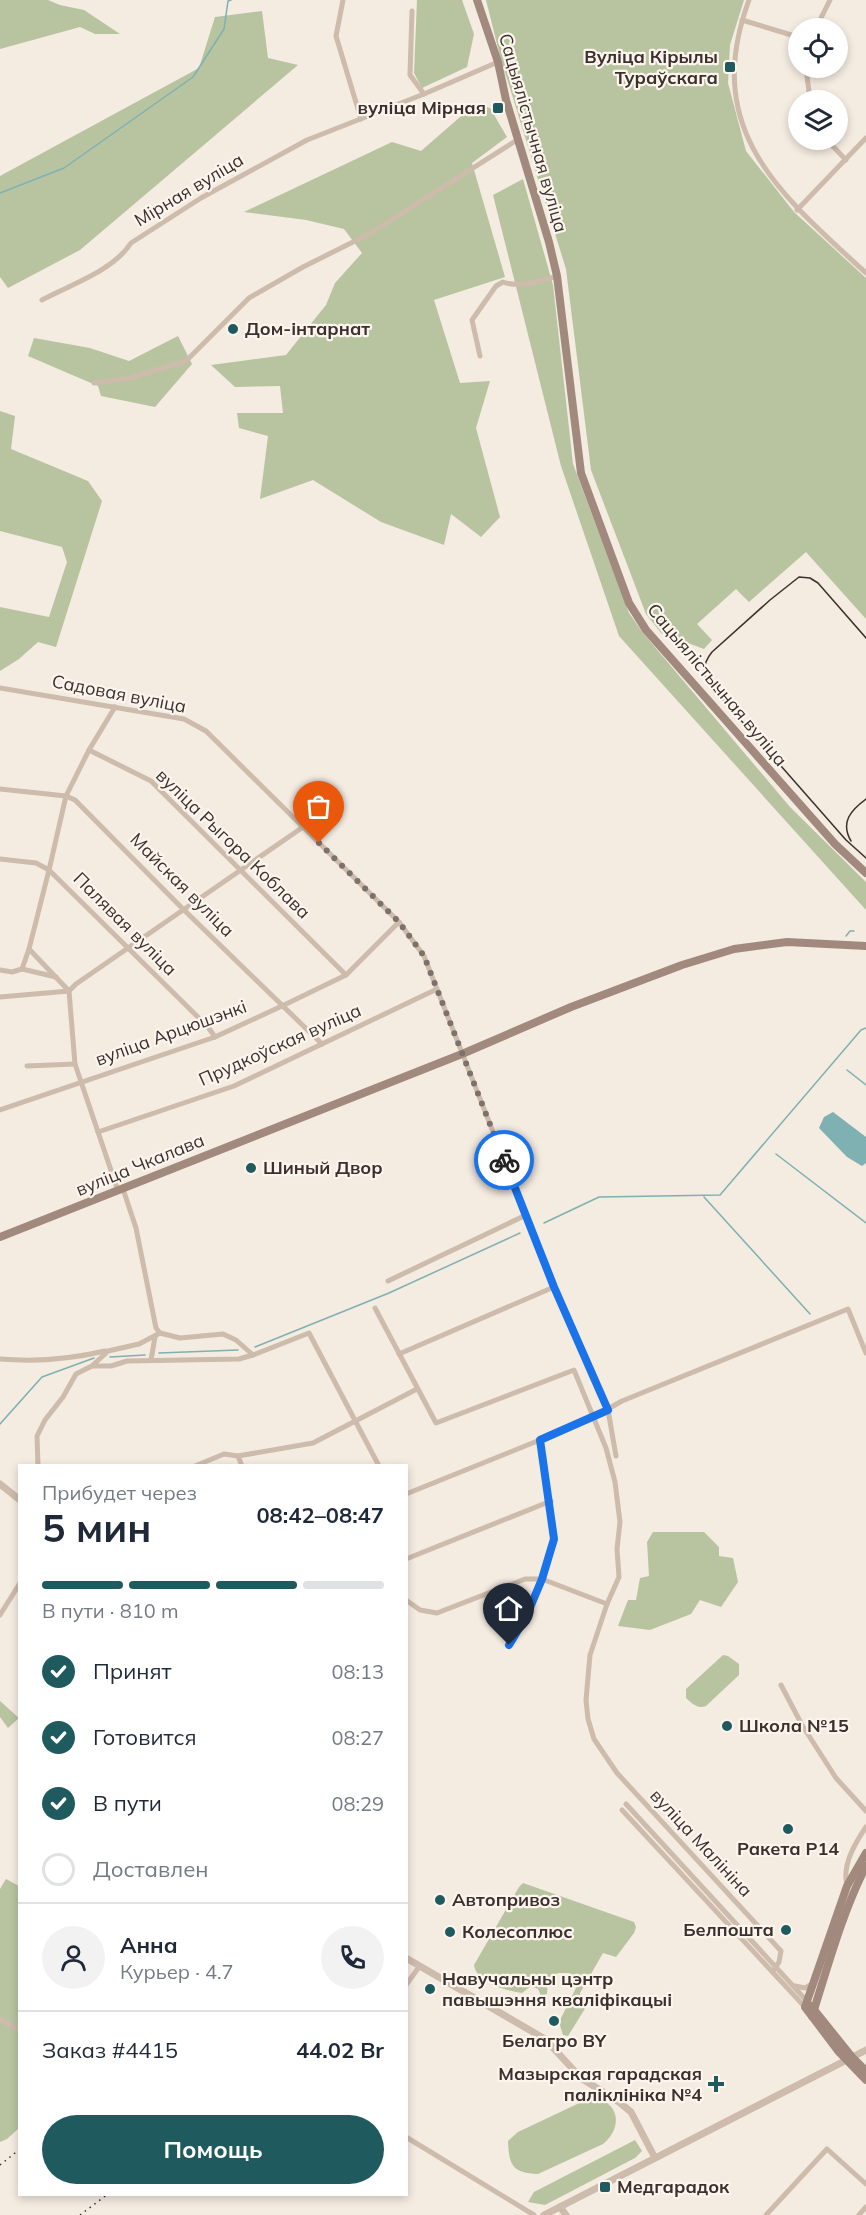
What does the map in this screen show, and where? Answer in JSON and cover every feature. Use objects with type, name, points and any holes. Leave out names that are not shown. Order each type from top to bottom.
[{"type":"main road","name":"Сацыялістычная вуліца","points":[[477,0],[498,62],[517,140],[549,242],[557,276],[579,464],[590,499],[633,610],[645,630],[827,836],[866,873]]},
{"type":"main road","name":"вуліца Чкалава","points":[[0,1237],[462,1054],[571,1007],[682,965],[734,949],[787,942],[866,946]]},
{"type":"main road","points":[[866,1853],[847,1886],[806,2003],[866,2080]]},
{"type":"main road","points":[[813,2012],[852,1897],[866,1866]]},
{"type":"main road","points":[[849,2058],[866,2072]]},
{"type":"street","points":[[343,0],[336,36],[360,119]]},
{"type":"street","points":[[749,0],[734,54],[734,87],[753,151],[797,210],[866,273]]},
{"type":"street","points":[[821,18],[830,0]]},
{"type":"street","points":[[412,11],[410,75],[424,94]]},
{"type":"street","points":[[742,20],[788,34]]},
{"type":"street","name":"Мірная вуліца","points":[[42,300],[92,275],[125,252],[131,243],[210,192],[307,140],[498,62]]},
{"type":"street","points":[[797,210],[866,138]]},
{"type":"street","points":[[94,383],[130,378],[186,361],[249,298],[303,267],[369,234],[517,140]]},
{"type":"street","points":[[836,150],[846,160]]},
{"type":"street","points":[[480,356],[472,320],[496,286],[503,282],[510,285],[524,284],[557,276]]},
{"type":"street","name":"Садовая вуліца","points":[[0,688],[184,718],[206,731],[399,922],[424,956],[554,1287],[608,1410],[616,1456]]},
{"type":"street","points":[[22,969],[50,870],[66,796],[89,750],[115,707]]},
{"type":"street","name":"вуліца Рыгора Коблава","points":[[89,750],[151,782],[346,975]]},
{"type":"street","points":[[0,789],[66,796]]},
{"type":"street","name":"Майская вуліца","points":[[66,796],[75,800],[322,1044]]},
{"type":"street","points":[[0,997],[69,991],[303,827]]},
{"type":"street","name":"Палявая вуліца","points":[[0,859],[36,863],[50,870],[208,1027],[215,1037]]},
{"type":"street","name":"вуліца Арцюшэнкі","points":[[0,1110],[215,1037],[282,1006],[346,975],[399,922]]},
{"type":"street","points":[[29,949],[69,991],[75,1064],[83,1082],[98,1132],[136,1228],[158,1335],[151,1360]]},
{"type":"street","points":[[0,970],[12,972],[22,969],[58,977]]},
{"type":"street","name":"Прудкоўская вуліца","points":[[98,1132],[234,1086],[437,990]]},
{"type":"street","points":[[27,1066],[75,1064]]},
{"type":"street","points":[[388,1281],[526,1215]]},
{"type":"street","points":[[399,1354],[554,1287]]},
{"type":"street","points":[[200,1464],[224,1454],[238,1456],[313,1443],[417,1389],[375,1308]]},
{"type":"street","points":[[408,1493],[594,1417],[622,1401],[848,1309],[866,1353]]},
{"type":"street","points":[[92,1366],[111,1366],[127,1361],[238,1359],[309,1333],[378,1464]]},
{"type":"street","points":[[0,1359],[27,1361],[82,1357],[139,1344],[158,1335],[180,1338],[224,1334],[236,1340],[254,1355]]},
{"type":"street","points":[[38,1464],[37,1436],[45,1420],[63,1397],[76,1374],[92,1366],[108,1351]]},
{"type":"street","name":"вуліца Малініна","points":[[417,1389],[436,1423],[574,1370],[606,1448],[621,1522],[617,1549],[619,1577],[598,1627],[590,1655],[586,1683],[588,1719],[594,1739],[617,1773],[781,1951],[775,1969]]},
{"type":"street","points":[[509,1645],[526,1617],[542,1579],[554,1539],[540,1440]]},
{"type":"street","points":[[238,1456],[241,1464]]},
{"type":"street","points":[[0,1484],[18,1498]]},
{"type":"street","points":[[408,1558],[550,1502]]},
{"type":"street","points":[[408,1601],[420,1610],[437,1613],[525,1579],[542,1579],[607,1604]]},
{"type":"street","points":[[0,1615],[18,1586]]},
{"type":"street","points":[[781,1685],[802,1725],[836,1778],[866,1811]]},
{"type":"street","points":[[626,1804],[699,1888]]},
{"type":"street","points":[[621,1810],[699,1888],[806,2003]]},
{"type":"street","points":[[847,1886],[844,1874],[848,1859],[866,1827]]},
{"type":"street","points":[[699,1888],[711,1877]]},
{"type":"street","points":[[408,1959],[545,2039],[581,2078],[620,2102],[631,2112],[655,2158]]},
{"type":"street","points":[[408,1982],[419,1967]]},
{"type":"street","points":[[775,1969],[794,1986],[806,2003]]},
{"type":"street","points":[[794,1986],[805,1988],[812,1984]]},
{"type":"street","points":[[0,2019],[18,2030]]},
{"type":"street","points":[[544,2215],[866,2050]]},
{"type":"street","points":[[408,2137],[534,2215]]},
{"type":"street","points":[[766,2215],[827,2149],[866,2184]]},
{"type":"street","points":[[560,2207],[566,2215]]},
{"type":"street","points":[[859,2215],[866,2207]]},
{"type":"green space","points":[[0,0],[48,0],[84,10],[120,34],[95,34],[80,27],[0,49]]},
{"type":"green space","points":[[417,0],[462,0],[474,34],[467,67],[422,88],[414,73]]},
{"type":"green space","points":[[486,0],[744,0],[730,45],[728,83],[746,151],[794,212],[866,278],[866,619],[806,552],[749,602],[736,589],[697,624],[712,640],[704,649],[661,633],[646,614],[591,470],[566,269],[500,56]]},
{"type":"green space","points":[[262,11],[268,58],[298,65],[80,250],[8,288],[0,277],[0,176],[199,68],[215,17]]},
{"type":"green space","points":[[475,104],[490,108],[507,137],[472,163],[505,277],[434,300],[460,383],[490,381],[476,428],[500,517],[481,537],[451,514],[444,545],[381,522],[313,480],[260,499],[268,436],[239,428],[237,413],[283,413],[280,386],[235,387],[211,365],[286,355],[326,305],[335,283],[362,253],[344,229],[306,220],[244,212],[392,142],[421,151]]},
{"type":"green space","points":[[523,179],[553,285],[573,464],[629,613],[643,633],[790,807],[866,882],[866,910],[619,636],[561,466],[493,195]]},
{"type":"green space","points":[[178,336],[192,364],[155,407],[101,396],[98,386],[28,356],[34,338],[90,348],[129,361]]},
{"type":"green space","points":[[0,411],[15,416],[11,449],[88,481],[102,501],[56,647],[38,642],[19,659],[0,671],[0,607],[49,617],[67,562],[62,547],[0,531]]},
{"type":"green space","points":[[653,1532],[704,1532],[719,1547],[719,1556],[733,1558],[738,1582],[721,1607],[700,1600],[691,1614],[650,1630],[618,1626],[628,1600],[636,1600],[640,1578],[649,1576],[647,1542]]},
{"type":"green space","points":[[723,1655],[739,1664],[739,1675],[706,1706],[695,1705],[686,1698],[686,1689]]},
{"type":"green space","points":[[0,1701],[18,1719],[8,1728],[0,1717]]},
{"type":"green space","points":[[6,1879],[18,1885],[18,2129],[0,2142],[0,1889]]},
{"type":"green space","points":[[523,1883],[634,1922],[636,1927],[616,1957],[603,1953],[580,1993],[586,2007],[568,2036],[563,2035],[559,2022],[577,1986],[569,1973],[558,1973],[548,1980],[547,1994],[541,1996],[538,1989],[531,1986],[522,1993],[493,1985],[476,1972],[474,1965]]},
{"type":"green space","points":[[590,2098],[607,2103],[615,2115],[614,2130],[603,2144],[538,2174],[522,2172],[514,2166],[509,2156],[508,2141],[518,2132]]},
{"type":"green space","points":[[635,2140],[642,2151],[635,2158],[545,2205],[528,2202],[534,2192]]},
{"type":"water","points":[[833,1112],[866,1137],[866,1163],[862,1166],[847,1157],[819,1128],[824,1117]]},
{"type":"waterway","points":[[0,193],[64,168],[193,77],[224,29],[228,1],[231,0]]},
{"type":"waterway","points":[[846,936],[850,931],[854,931]]},
{"type":"waterway","points":[[544,1223],[599,1197],[720,1195],[861,1030],[866,1028]]},
{"type":"waterway","points":[[847,1070],[866,1085]]},
{"type":"waterway","points":[[776,1154],[866,1223]]},
{"type":"waterway","points":[[704,1197],[810,1314]]},
{"type":"waterway","points":[[255,1347],[389,1293],[520,1233]]},
{"type":"waterway","points":[[159,1353],[238,1350]]},
{"type":"waterway","points":[[110,1357],[145,1355]]},
{"type":"waterway","points":[[0,1424],[42,1377],[94,1358]]},
{"type":"tram line","points":[[866,638],[818,583],[810,578],[799,577],[712,652],[705,664],[704,672],[709,684],[846,840],[866,858]]},
{"type":"tram line","points":[[851,841],[847,822],[852,812],[866,799]]},
{"type":"railway","points":[[0,2165],[18,2151]]},
{"type":"railway","points":[[80,2215],[105,2196]]},
{"type":"way so far","points":[[319,843],[399,922],[424,956],[504,1160]]},
{"type":"place","name":"Вуліца Кірылы Тураўскага","points":[[730,67]]},
{"type":"place","name":"вуліца Мірная","points":[[498,108]]},
{"type":"place","name":"Дом-інтарнат","points":[[233,329]]},
{"type":"place","name":"Шиный Двор","points":[[251,1168]]},
{"type":"place","name":"Школа №15","points":[[727,1726]]},
{"type":"place","name":"Ракета Р14","points":[[788,1829]]},
{"type":"place","name":"Автопривоз","points":[[440,1900]]},
{"type":"place","name":"Белпошта","points":[[786,1930]]},
{"type":"place","name":"Колесоплюс","points":[[450,1932]]},
{"type":"place","name":"Навучальны цэнтр павышэння кваліфікацыі","points":[[430,1989]]},
{"type":"place","name":"Белагро BY","points":[[554,2021]]},
{"type":"place","name":"Мазырская гарадская паліклініка №4","points":[[716,2084]]},
{"type":"place","name":"Медгарадок","points":[[605,2187]]},
{"type":"route","points":[[504,1160],[554,1287],[608,1410],[540,1440],[554,1539],[542,1579],[526,1617],[509,1645]]}]
